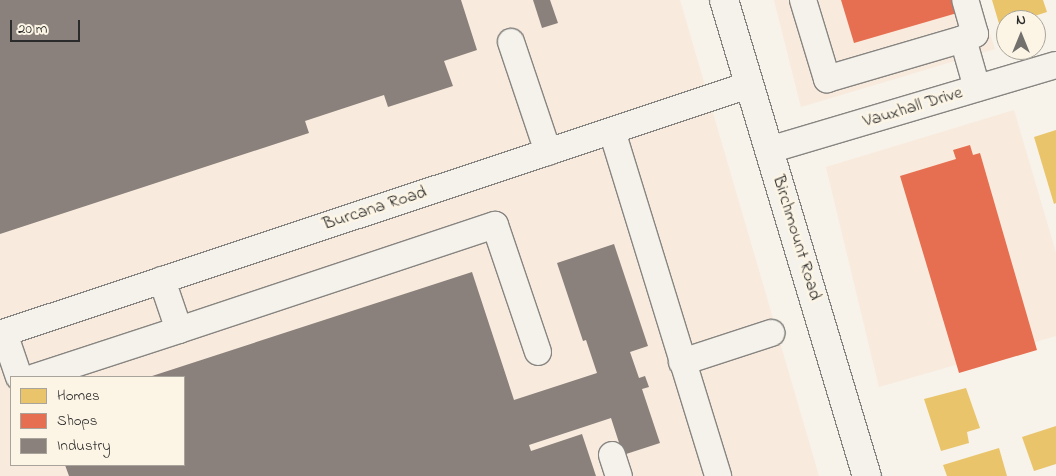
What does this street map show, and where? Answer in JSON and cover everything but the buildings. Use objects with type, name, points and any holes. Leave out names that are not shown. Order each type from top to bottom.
[{"type":"main road","name":"Birchmount Road","points":[[724,0],[867,476]]},
{"type":"street","points":[[803,0],[827,79],[975,34],[965,0]]},
{"type":"street","points":[[962,39],[978,88]]},
{"type":"street","points":[[511,42],[548,152]]},
{"type":"street","name":"Vauxhall Drive","points":[[769,150],[1056,64]]},
{"type":"street","name":"Burcana Road","points":[[2,333],[749,85]]},
{"type":"street","points":[[612,131],[718,476]]},
{"type":"street","points":[[38,376],[495,225],[538,352]]},
{"type":"street","points":[[162,280],[179,330]]},
{"type":"street","points":[[2,333],[19,376]]},
{"type":"street","points":[[682,362],[771,333]]},
{"type":"shaded area","points":[[0,0],[680,0],[819,476],[0,476]]},
{"type":"shaded area","points":[[774,0],[979,0],[995,49],[801,107]]},
{"type":"shaded area","points":[[1014,110],[1056,253],[1056,336],[879,387],[826,167]]}]
